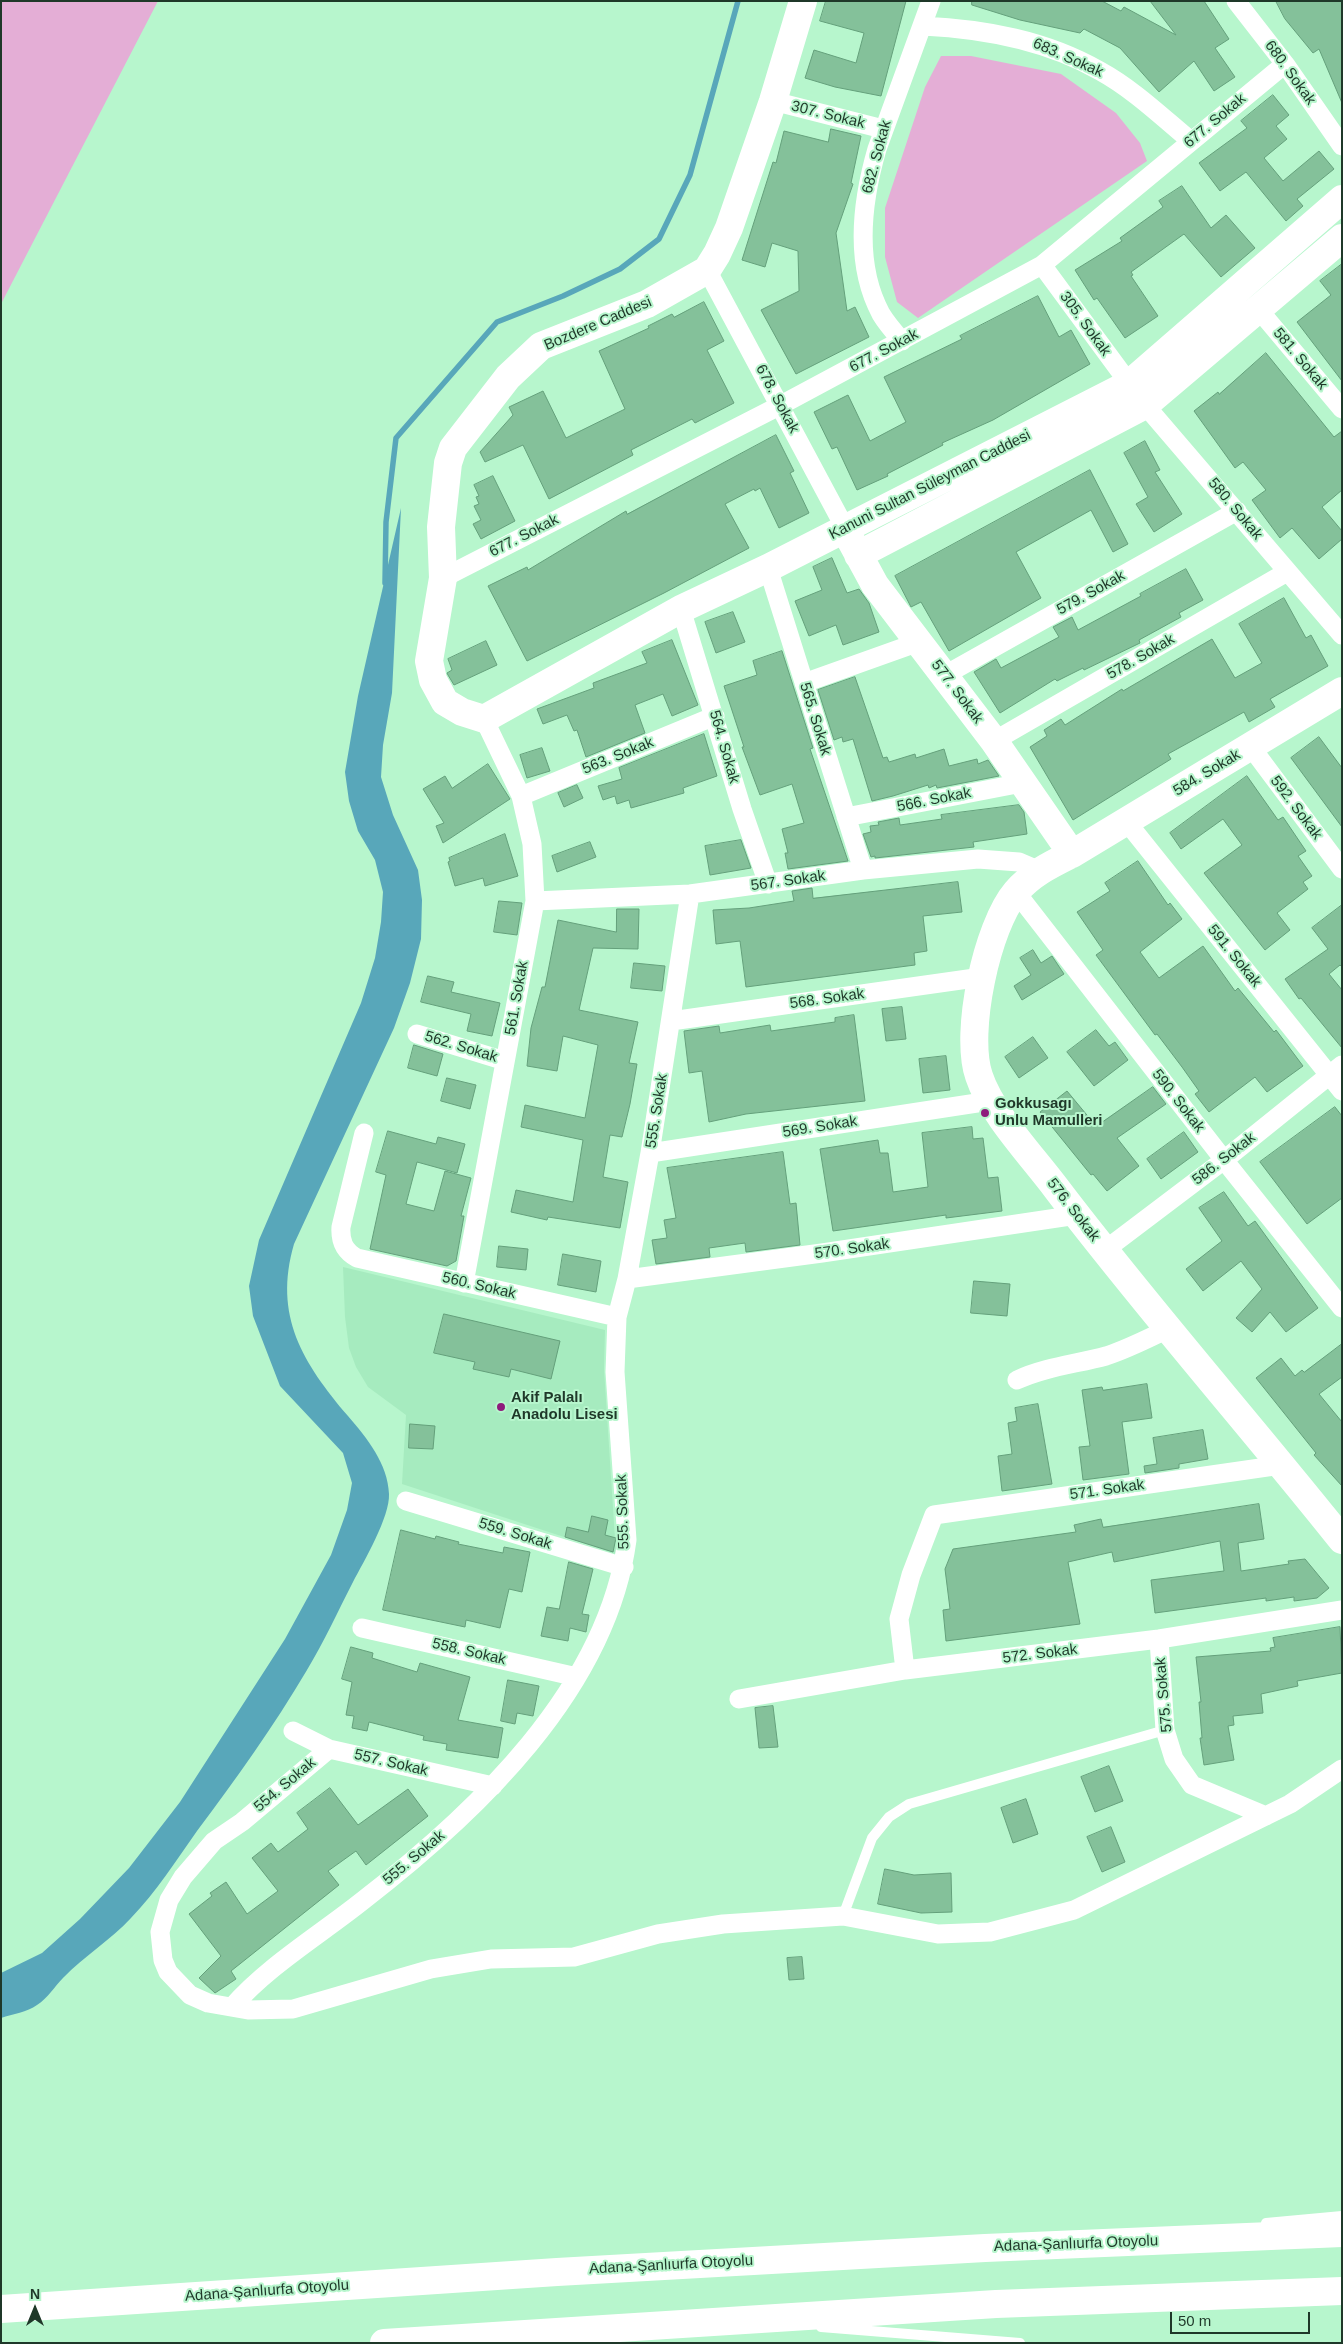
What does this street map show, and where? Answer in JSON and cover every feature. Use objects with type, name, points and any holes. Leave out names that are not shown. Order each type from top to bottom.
[{"type":"main road","points":[[707,270],[729,228],[773,101],[803,1]]},
{"type":"main road","name":"Kanuni Sultan Süleyman Caddesi","points":[[484,719],[681,609],[768,568],[1129,384],[1342,199]]},
{"type":"main road","points":[[858,555],[1145,405],[1342,238]]},
{"type":"main road","name":"Bozdere Caddesi","points":[[484,719],[462,712],[445,702],[433,680],[429,661],[443,578],[441,527],[448,463],[453,448],[467,427],[508,377],[541,346],[647,304],[707,270]]},
{"type":"main road","name":"577. Sokak","points":[[845,528],[875,585],[994,741],[1072,854]]},
{"type":"main road","name":"584. Sokak","points":[[1072,854],[1342,691]]},
{"type":"main road","name":"576. Sokak","points":[[1072,854],[1040,871],[1016,892],[995,929],[982,977],[974,1034],[978,1075],[990,1101],[1077,1215],[1342,1540]]},
{"type":"main road","name":"Adana-Şanlıurfa Otoyolu","points":[[1,2309],[567,2271],[985,2248],[1342,2234]]},
{"type":"main road","points":[[384,2343],[996,2304],[1342,2291]]},
{"type":"street","name":"682. Sokak","points":[[902,342],[882,315],[870,287],[865,264],[866,195],[870,172],[883,129],[931,1]]},
{"type":"street","name":"680. Sokak","points":[[1236,1],[1285,64],[1342,146]]},
{"type":"street","name":"683. Sokak","points":[[923,26],[992,32],[1029,41],[1061,53],[1100,70],[1127,89],[1191,141]]},
{"type":"street","name":"677. Sokak","points":[[443,578],[902,342],[1042,265],[1285,64]]},
{"type":"street","name":"307. Sokak","points":[[773,101],[883,129]]},
{"type":"street","name":"305. Sokak","points":[[1042,265],[1129,384]]},
{"type":"street","name":"678. Sokak","points":[[707,270],[781,405],[845,528]]},
{"type":"street","name":"581. Sokak","points":[[1259,310],[1342,408]]},
{"type":"street","name":"580. Sokak","points":[[1129,384],[1342,635]]},
{"type":"street","name":"579. Sokak","points":[[945,675],[1237,511]]},
{"type":"street","name":"565. Sokak","points":[[768,568],[863,870]]},
{"type":"street","name":"578. Sokak","points":[[994,741],[1287,572]]},
{"type":"street","name":"564. Sokak","points":[[681,609],[742,809],[768,884]]},
{"type":"street","points":[[804,683],[919,642]]},
{"type":"street","name":"563. Sokak","points":[[521,796],[715,716]]},
{"type":"street","name":"561. Sokak","points":[[464,1283],[535,901],[532,844],[521,796],[484,719]]},
{"type":"street","name":"592. Sokak","points":[[1251,746],[1342,869]]},
{"type":"street","name":"566. Sokak","points":[[846,817],[1022,783]]},
{"type":"street","name":"591. Sokak","points":[[1126,821],[1335,1070],[1342,1091]]},
{"type":"street","name":"567. Sokak","points":[[535,901],[690,894],[863,870],[978,859],[1019,862],[1040,871]]},
{"type":"street","name":"590. Sokak","points":[[1016,892],[1224,1160],[1342,1308]]},
{"type":"street","name":"555. Sokak","points":[[232,2007],[274,1969],[367,1898],[460,1819],[525,1752],[577,1677],[594,1645],[617,1592],[624,1567],[627,1540],[615,1372],[617,1317],[627,1279],[650,1154],[690,894]]},
{"type":"street","name":"568. Sokak","points":[[671,1021],[982,977]]},
{"type":"street","name":"562. Sokak","points":[[417,1034],[505,1060]]},
{"type":"street","name":"586. Sokak","points":[[1105,1250],[1224,1160],[1335,1070]]},
{"type":"street","name":"569. Sokak","points":[[650,1154],[990,1101]]},
{"type":"street","name":"560. Sokak","points":[[364,1132],[341,1227],[341,1240],[350,1254],[357,1258],[617,1317]]},
{"type":"street","name":"570. Sokak","points":[[627,1279],[822,1253],[1077,1215]]},
{"type":"street","points":[[1017,1380],[1039,1370],[1107,1355],[1135,1345],[1170,1328]]},
{"type":"street","name":"571. Sokak","points":[[905,1670],[899,1619],[911,1575],[934,1515],[1281,1465]]},
{"type":"street","name":"559. Sokak","points":[[406,1502],[624,1567]]},
{"type":"street","name":"572. Sokak","points":[[739,1700],[905,1670],[1159,1639],[1342,1610]]},
{"type":"street","name":"558. Sokak","points":[[362,1628],[577,1677]]},
{"type":"street","name":"575. Sokak","points":[[1159,1639],[1165,1730],[1174,1759],[1192,1785],[1266,1816]]},
{"type":"street","name":"557. Sokak","points":[[293,1731],[329,1749],[493,1786]]},
{"type":"street","name":"554. Sokak","points":[[329,1749],[242,1822],[214,1841],[183,1877],[169,1900],[162,1923],[160,1945],[163,1960],[176,1981],[190,1995],[208,2004],[248,2010],[293,2009],[431,1969],[491,1959],[574,1957],[658,1934],[723,1924],[843,1916],[938,1934],[990,1932],[1074,1910],[1290,1804],[1342,1769]]},
{"type":"lane","points":[[843,1916],[872,1838],[889,1817],[909,1804],[1165,1730]]},
{"type":"lane","points":[[1253,2224],[1342,2216]]},
{"type":"lane","points":[[985,2248],[1213,2228]]},
{"type":"lane","points":[[560,2331],[803,2327],[1020,2343]]},
{"type":"shaded area","points":[[1,1],[158,1],[1,304]]},
{"type":"shaded area","points":[[941,56],[971,56],[1061,74],[1116,113],[1140,143],[1147,161],[918,318],[897,302],[885,257],[885,208],[925,87]]},
{"type":"shaded area","name":"Akif Palalı Anadolu Lisesi","points":[[343,1267],[605,1330],[604,1369],[616,1554],[402,1484],[406,1415],[368,1387],[356,1367],[349,1348],[345,1317]]},
{"type":"water","points":[[401,508],[392,693],[383,745],[381,777],[393,815],[418,870],[422,900],[421,939],[410,983],[394,1028],[294,1244],[288,1270],[287,1294],[290,1316],[296,1337],[306,1357],[332,1396],[369,1442],[381,1462],[388,1483],[388,1504],[376,1539],[325,1637],[294,1691],[254,1752],[157,1887],[115,1934],[71,1970],[41,2002],[20,2013],[1,2018],[1,1973],[42,1953],[80,1919],[129,1868],[180,1802],[285,1639],[331,1555],[347,1510],[352,1483],[343,1453],[280,1386],[253,1316],[249,1286],[259,1240],[361,1003],[375,958],[381,922],[383,892],[375,860],[358,831],[349,801],[345,772],[358,696]]},
{"type":"building","points":[[826,1],[906,1],[881,96],[835,87],[805,78],[814,50],[856,63],[864,33],[820,21]]},
{"type":"building","points":[[972,1],[1102,1],[1121,11],[1124,7],[1176,35],[1150,1],[1204,1],[1229,39],[1215,48],[1235,77],[1214,91],[1194,61],[1159,92],[1120,48],[1084,29],[1080,33],[1020,20],[972,5]]},
{"type":"building","points":[[1276,1],[1342,1],[1342,103],[1319,49],[1313,53],[1285,19]]},
{"type":"building","points":[[1273,95],[1289,115],[1276,126],[1287,139],[1264,158],[1283,181],[1319,151],[1334,169],[1297,199],[1303,206],[1286,221],[1246,172],[1220,191],[1199,163],[1247,128],[1241,121]]},
{"type":"building","points":[[831,129],[861,136],[851,183],[853,184],[836,233],[847,311],[855,307],[869,337],[796,374],[761,310],[799,291],[798,251],[772,243],[765,267],[742,260],[773,162],[776,163],[784,131],[828,142]]},
{"type":"building","points":[[1182,186],[1211,228],[1226,215],[1255,248],[1221,277],[1184,234],[1131,272],[1133,275],[1131,276],[1158,316],[1125,338],[1097,298],[1094,300],[1075,270],[1122,241],[1120,238],[1163,207],[1159,201]]},
{"type":"building","points":[[1342,264],[1342,381],[1297,322],[1331,295],[1320,281]]},
{"type":"building","points":[[1038,296],[1059,337],[1071,330],[1090,364],[993,420],[942,443],[943,445],[887,474],[888,476],[857,490],[837,447],[832,449],[814,412],[848,395],[870,441],[906,422],[884,377],[962,339],[960,336]]},
{"type":"building","points":[[704,302],[724,341],[707,350],[734,403],[695,423],[692,419],[631,450],[633,455],[549,499],[523,445],[485,462],[480,452],[513,415],[509,407],[543,391],[566,438],[625,409],[599,351],[649,328],[648,326],[672,314],[674,317]]},
{"type":"building","points":[[1266,353],[1334,437],[1342,431],[1342,490],[1322,507],[1342,531],[1342,539],[1319,559],[1292,528],[1280,538],[1252,500],[1266,490],[1243,462],[1235,468],[1194,411],[1218,392],[1219,394]]},
{"type":"building","points":[[776,435],[794,471],[790,473],[809,513],[779,528],[760,488],[755,491],[754,489],[725,504],[749,548],[664,593],[527,661],[488,586],[527,567],[528,570],[626,511],[627,514]]},
{"type":"building","points":[[1145,441],[1160,470],[1155,472],[1182,514],[1154,532],[1136,504],[1148,497],[1124,453]]},
{"type":"building","points":[[1090,470],[1128,544],[1113,552],[1091,510],[1016,552],[1041,598],[949,651],[921,602],[911,607],[895,576]]},
{"type":"building","points":[[493,476],[515,521],[481,539],[473,524],[481,520],[474,506],[479,504],[476,497],[479,496],[474,485]]},
{"type":"building","points":[[832,558],[847,593],[859,589],[869,603],[879,632],[843,645],[836,625],[809,636],[795,601],[822,590],[813,567]]},
{"type":"building","points":[[1186,569],[1203,600],[1179,613],[1181,617],[1139,640],[1140,643],[1084,670],[1083,668],[1057,681],[1055,679],[1000,713],[974,672],[996,659],[1001,668],[1059,637],[1053,627],[1072,617],[1078,630]]},
{"type":"building","points":[[1284,598],[1306,638],[1311,635],[1328,666],[1270,699],[1275,707],[1249,722],[1244,712],[1168,754],[1171,759],[1073,820],[1030,747],[1047,736],[1044,730],[1061,719],[1065,725],[1122,689],[1123,691],[1212,639],[1235,678],[1262,663],[1239,624]]},
{"type":"building","points":[[733,612],[745,642],[716,653],[705,622]]},
{"type":"building","points":[[672,640],[698,705],[672,716],[663,694],[635,705],[645,733],[586,757],[577,730],[574,731],[567,715],[543,724],[537,709],[594,688],[593,683],[647,663],[642,652]]},
{"type":"building","points":[[486,641],[497,665],[454,685],[447,673],[452,670],[448,659]]},
{"type":"building","points":[[782,651],[813,748],[810,749],[848,861],[788,869],[785,853],[788,853],[782,829],[804,823],[792,784],[760,795],[742,747],[744,747],[724,686],[757,675],[753,661]]},
{"type":"building","points":[[855,677],[883,758],[887,757],[889,762],[915,754],[916,758],[944,749],[949,766],[977,759],[978,764],[988,760],[999,776],[937,788],[936,785],[929,788],[928,785],[872,801],[853,739],[843,742],[842,737],[834,740],[818,690]]},
{"type":"building","points":[[704,734],[717,776],[683,788],[684,793],[631,808],[629,800],[617,804],[615,796],[603,800],[598,786],[622,779],[619,768]]},
{"type":"building","points":[[1319,737],[1342,768],[1342,827],[1291,758]]},
{"type":"building","points":[[542,748],[550,771],[527,778],[520,755]]},
{"type":"building","points":[[488,764],[510,799],[443,843],[436,826],[444,823],[423,789],[445,776],[452,788]]},
{"type":"building","points":[[1247,776],[1278,820],[1283,817],[1306,851],[1298,856],[1312,876],[1303,882],[1308,889],[1277,913],[1290,930],[1265,950],[1204,873],[1242,845],[1223,819],[1181,849],[1170,833]]},
{"type":"building","points":[[577,785],[583,798],[564,807],[558,793]]},
{"type":"building","points":[[1019,805],[1024,812],[1027,834],[973,842],[974,847],[875,858],[875,856],[871,857],[863,834],[871,832],[870,826],[879,825],[878,822],[899,818],[900,825],[942,819],[941,815]]},
{"type":"building","points":[[505,834],[518,876],[485,886],[483,878],[455,886],[448,862],[450,861],[449,858]]},
{"type":"building","points":[[741,840],[751,868],[710,875],[705,846]]},
{"type":"building","points":[[590,842],[596,857],[557,872],[552,856]]},
{"type":"building","points":[[1138,861],[1168,905],[1170,903],[1182,919],[1140,952],[1159,978],[1203,946],[1235,991],[1238,988],[1274,1032],[1276,1030],[1303,1066],[1267,1092],[1255,1077],[1209,1112],[1195,1094],[1199,1091],[1182,1067],[1157,1034],[1155,1035],[1096,955],[1103,950],[1077,912],[1110,891],[1105,883]]},
{"type":"building","points":[[958,882],[962,912],[923,916],[927,951],[914,953],[915,965],[746,987],[740,941],[716,944],[713,910],[749,908],[794,901],[792,891],[812,888],[813,898]]},
{"type":"building","points":[[499,901],[522,903],[517,935],[494,932]]},
{"type":"building","points":[[1342,905],[1342,967],[1340,965],[1329,974],[1342,990],[1342,1048],[1301,998],[1299,999],[1285,979],[1328,949],[1312,928]]},
{"type":"building","points":[[617,909],[639,909],[638,949],[593,948],[579,1010],[638,1022],[629,1063],[637,1064],[630,1104],[622,1137],[610,1135],[603,1177],[628,1182],[620,1228],[548,1217],[547,1220],[511,1212],[516,1190],[573,1202],[583,1140],[521,1127],[525,1105],[585,1118],[598,1045],[563,1036],[557,1071],[527,1066],[531,1028],[542,987],[545,987],[558,920],[616,932]]},
{"type":"building","points":[[1033,950],[1041,963],[1052,956],[1064,974],[1022,1000],[1014,986],[1031,975],[1020,958]]},
{"type":"building","points":[[634,963],[665,966],[662,991],[631,988]]},
{"type":"building","points":[[428,976],[454,982],[451,992],[500,1003],[492,1036],[467,1031],[471,1014],[421,1002]]},
{"type":"building","points":[[902,1007],[906,1039],[886,1041],[882,1009]]},
{"type":"building","points":[[854,1015],[865,1101],[746,1114],[709,1122],[702,1071],[689,1073],[684,1031],[719,1026],[720,1033],[770,1025],[771,1031],[835,1022],[835,1018]]},
{"type":"building","points":[[1096,1030],[1109,1046],[1115,1042],[1128,1060],[1094,1086],[1067,1052]]},
{"type":"building","points":[[1033,1037],[1048,1058],[1019,1078],[1005,1057]]},
{"type":"building","points":[[414,1045],[443,1054],[437,1076],[408,1068]]},
{"type":"building","points":[[946,1056],[950,1090],[923,1093],[919,1059]]},
{"type":"building","points":[[447,1078],[476,1085],[470,1109],[441,1101]]},
{"type":"building","points":[[1153,1087],[1166,1104],[1117,1138],[1139,1166],[1107,1191],[1093,1174],[1091,1175],[1040,1112],[1067,1091],[1096,1126]]},
{"type":"building","points":[[1335,1107],[1342,1116],[1342,1198],[1307,1224],[1260,1162]]},
{"type":"building","points":[[972,1127],[973,1139],[983,1138],[988,1178],[998,1177],[1002,1211],[946,1218],[946,1215],[833,1231],[820,1149],[878,1140],[880,1153],[888,1153],[893,1192],[928,1187],[922,1133]]},
{"type":"building","points":[[388,1131],[436,1144],[438,1137],[465,1144],[457,1173],[417,1162],[406,1204],[434,1211],[445,1171],[471,1178],[461,1216],[464,1216],[456,1261],[447,1266],[370,1249],[386,1175],[376,1172]]},
{"type":"building","points":[[1184,1132],[1198,1152],[1161,1179],[1147,1159]]},
{"type":"building","points":[[783,1152],[790,1204],[796,1203],[800,1245],[746,1252],[745,1243],[709,1248],[710,1257],[656,1264],[652,1240],[667,1238],[664,1220],[676,1218],[667,1168]]},
{"type":"building","points":[[1224,1192],[1248,1226],[1255,1221],[1318,1308],[1286,1332],[1270,1312],[1252,1332],[1236,1318],[1262,1289],[1241,1261],[1203,1291],[1186,1269],[1222,1241],[1199,1208]]},
{"type":"building","points":[[499,1246],[528,1249],[526,1270],[497,1267]]},
{"type":"building","points":[[563,1254],[601,1261],[596,1292],[558,1285]]},
{"type":"building","points":[[974,1281],[1010,1284],[1007,1316],[971,1313]]},
{"type":"building","points":[[444,1314],[560,1341],[551,1379],[511,1369],[509,1377],[473,1369],[475,1362],[434,1353]]},
{"type":"building","points":[[1342,1344],[1342,1377],[1319,1394],[1342,1422],[1342,1486],[1314,1455],[1316,1453],[1256,1378],[1281,1358],[1295,1376],[1302,1370],[1304,1372]]},
{"type":"building","points":[[1147,1384],[1152,1418],[1122,1422],[1129,1474],[1083,1480],[1079,1447],[1090,1446],[1082,1390],[1102,1387],[1103,1390]]},
{"type":"building","points":[[1038,1404],[1052,1484],[1002,1491],[998,1456],[1012,1454],[1008,1423],[1017,1421],[1015,1408]]},
{"type":"building","points":[[410,1424],[435,1426],[433,1449],[409,1448]]},
{"type":"building","points":[[1203,1430],[1208,1459],[1179,1464],[1179,1468],[1145,1473],[1144,1466],[1157,1464],[1153,1438]]},
{"type":"building","points":[[1259,1504],[1264,1539],[1238,1543],[1241,1571],[1289,1564],[1288,1561],[1305,1559],[1329,1588],[1317,1598],[1294,1601],[1294,1597],[1266,1601],[1266,1598],[1155,1613],[1151,1580],[1224,1571],[1220,1541],[1114,1562],[1112,1552],[1068,1562],[1080,1624],[946,1641],[943,1610],[950,1609],[945,1569],[953,1549],[1076,1532],[1074,1525],[1101,1519],[1103,1527]]},
{"type":"building","points":[[592,1516],[608,1520],[605,1535],[616,1538],[613,1552],[565,1537],[567,1527],[588,1532]]},
{"type":"building","points":[[401,1530],[435,1539],[436,1536],[459,1542],[458,1544],[503,1553],[504,1547],[530,1552],[522,1592],[509,1589],[500,1628],[466,1620],[465,1627],[383,1610]]},
{"type":"building","points":[[569,1562],[593,1569],[582,1614],[589,1615],[586,1632],[570,1628],[568,1641],[541,1636],[547,1607],[559,1609]]},
{"type":"building","points":[[1340,1627],[1342,1673],[1297,1681],[1298,1686],[1261,1694],[1263,1713],[1233,1716],[1234,1725],[1228,1726],[1234,1760],[1204,1765],[1200,1738],[1202,1738],[1199,1702],[1201,1702],[1196,1657],[1271,1651],[1270,1648],[1275,1647],[1273,1638]]},
{"type":"building","points":[[351,1647],[373,1653],[372,1658],[417,1672],[420,1663],[470,1677],[458,1720],[503,1728],[498,1758],[446,1750],[447,1744],[423,1740],[424,1736],[369,1722],[367,1731],[352,1728],[354,1716],[346,1715],[352,1682],[342,1679]]},
{"type":"building","points":[[508,1680],[539,1686],[533,1716],[517,1713],[515,1724],[501,1721]]},
{"type":"building","points":[[773,1706],[778,1747],[759,1748],[755,1708]]},
{"type":"building","points":[[1109,1766],[1123,1801],[1095,1812],[1081,1777]]},
{"type":"building","points":[[330,1788],[358,1825],[408,1789],[428,1816],[366,1865],[356,1851],[328,1871],[339,1885],[231,1971],[236,1979],[215,1993],[199,1978],[221,1956],[189,1914],[212,1896],[210,1893],[226,1882],[247,1914],[278,1891],[252,1858],[271,1843],[278,1852],[308,1829],[297,1813]]},
{"type":"building","points":[[1026,1799],[1038,1834],[1013,1843],[1001,1808]]},
{"type":"building","points":[[1111,1827],[1125,1862],[1102,1872],[1087,1837]]},
{"type":"building","points":[[885,1869],[914,1875],[951,1873],[952,1912],[921,1913],[878,1904]]},
{"type":"building","points":[[802,1957],[804,1979],[789,1980],[787,1958]]},
{"type":"waterway","points":[[385,583],[386,522],[396,438],[497,322],[563,296],[620,269],[659,239],[690,175],[738,1]]},
{"type":"place","name":"Gokkusagı Unlu Mamulleri","points":[[985,1113]]},
{"type":"place","name":"Akif Palalı Anadolu Lisesi","points":[[501,1407]]}]
